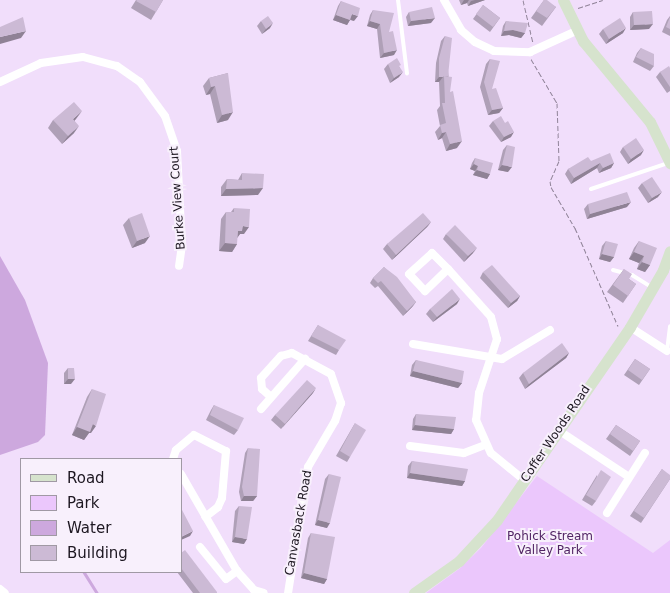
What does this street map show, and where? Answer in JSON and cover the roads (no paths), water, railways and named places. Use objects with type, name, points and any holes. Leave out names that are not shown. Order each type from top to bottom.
[{"type":"street","points":[[444,0],[461,30],[475,42],[494,51],[530,52],[576,30]]},
{"type":"street","points":[[563,0],[576,30],[650,122],[670,162]]},
{"type":"street","name":"Burke View Court","points":[[0,82],[52,59],[83,58],[117,66],[140,82],[165,116],[177,151],[182,245],[179,266]]},
{"type":"street","name":"Coffer Woods Road","points":[[414,593],[459,561],[480,540],[628,330],[653,289],[670,251]]},
{"type":"street","points":[[448,269],[425,291],[409,274],[432,253],[448,269],[495,324],[497,339],[476,409],[478,428],[485,445],[498,461],[524,480]]},
{"type":"street","points":[[413,344],[490,359],[510,357],[550,330]]},
{"type":"street","points":[[628,330],[667,351]]},
{"type":"street","name":"Canvasback Road","points":[[271,397],[262,389],[261,378],[286,352],[305,359],[331,374],[341,403],[335,422],[308,468],[288,593]]},
{"type":"street","points":[[261,409],[305,359]]},
{"type":"street","points":[[558,430],[629,478]]},
{"type":"street","points":[[173,458],[176,450],[194,435],[226,451],[222,498],[218,507],[205,517]]},
{"type":"street","points":[[410,446],[464,453],[485,445]]},
{"type":"street","points":[[608,513],[645,454]]},
{"type":"street","points":[[182,476],[236,571],[254,590],[264,593]]},
{"type":"street","points":[[200,547],[226,579],[236,571]]},
{"type":"street","points":[[0,589],[5,593]]},
{"type":"lane","points":[[398,0],[406,73]]},
{"type":"lane","points":[[591,189],[670,162]]},
{"type":"lane","points":[[613,270],[632,275],[653,289]]},
{"type":"lane","points":[[667,351],[670,326]]},
{"type":"water","points":[[0,256],[25,300],[48,363],[45,435],[38,442],[0,455]]},
{"type":"waterway","points":[[85,573],[97,593]]},
{"type":"park label","name":"Pohick Stream Valley Park","points":[[550,544]]}]
